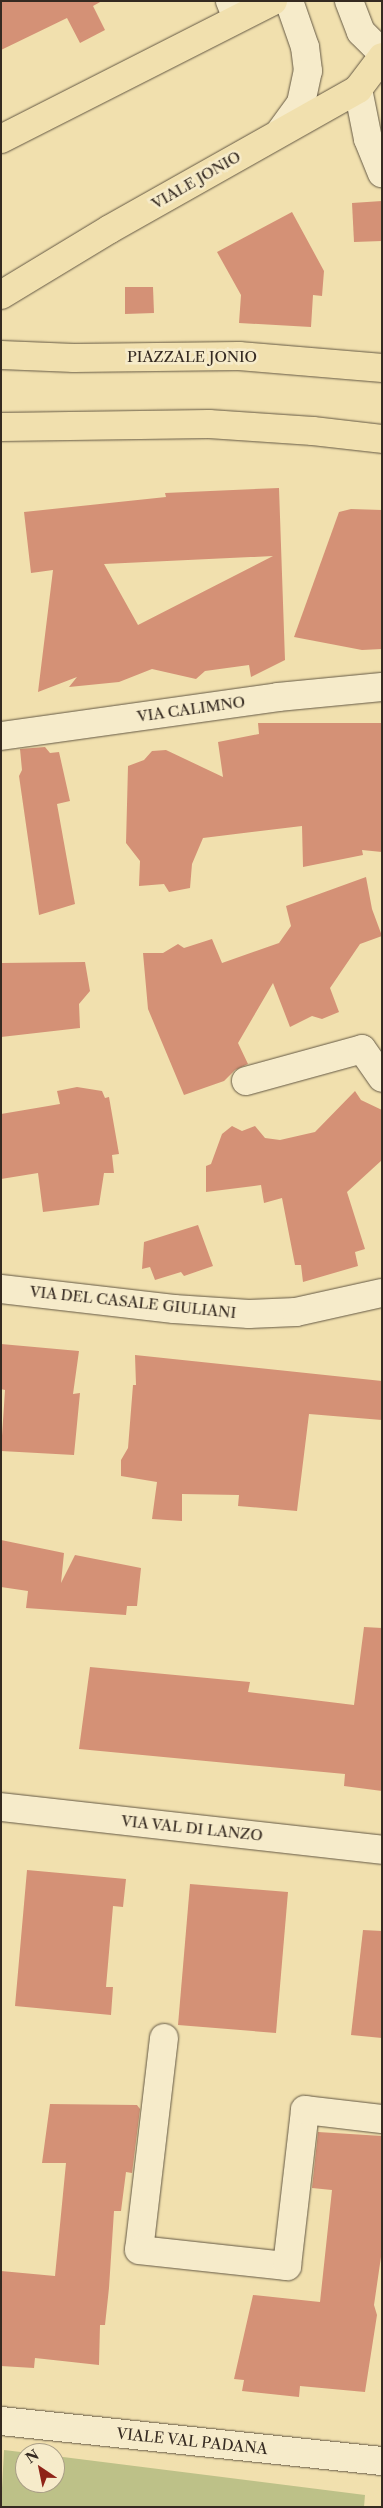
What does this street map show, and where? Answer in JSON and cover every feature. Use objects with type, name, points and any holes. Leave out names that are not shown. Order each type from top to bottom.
[{"type":"main road","points":[[1,139],[234,10],[273,1]]},
{"type":"main road","name":"VIALE JONIO","points":[[1,296],[280,132],[358,89],[382,57]]},
{"type":"main road","name":"PIAZZALE JONIO","points":[[1,355],[74,358],[238,356],[382,368]]},
{"type":"main road","points":[[10,430],[209,424],[305,430],[382,440]]},
{"type":"street","points":[[280,132],[301,103],[308,71],[305,47],[289,1]]},
{"type":"street","points":[[348,1],[361,32],[382,53]]},
{"type":"street","points":[[358,89],[368,139],[382,173]]},
{"type":"street","name":"VIA CALIMNO","points":[[1,736],[278,697],[382,687]]},
{"type":"street","points":[[246,1081],[362,1049],[382,1078]]},
{"type":"street","name":"VIA DEL CASALE GIULIANI","points":[[1,1289],[174,1309],[249,1314],[296,1312],[382,1293]]},
{"type":"street","name":"VIA VAL DI LANZO","points":[[1,1807],[382,1850]]},
{"type":"street","points":[[164,2038],[139,2250],[287,2266],[305,2110],[382,2119]]},
{"type":"street","name":"VIALE VAL PADANA","points":[[1,2421],[382,2461]]},
{"type":"green space","points":[[4,2450],[15,2451],[15,2493],[65,2493],[65,2457],[365,2495],[364,2507],[1,2507]]},
{"type":"building","points":[[1,1],[102,1],[93,6],[105,30],[80,43],[67,18],[1,50]]},
{"type":"building","points":[[382,201],[382,241],[354,242],[352,203]]},
{"type":"building","points":[[292,212],[324,271],[322,296],[313,295],[311,327],[239,323],[241,295],[217,252]]},
{"type":"building","points":[[125,287],[153,287],[154,313],[125,314]]},
{"type":"building","points":[[279,488],[285,660],[251,677],[249,665],[205,671],[196,679],[152,669],[119,682],[69,687],[77,677],[38,692],[53,570],[31,573],[24,512],[166,497],[165,493]],"holes":[[[273,556],[138,625],[104,564]]]},
{"type":"building","points":[[351,509],[382,510],[382,649],[362,650],[294,637],[339,512]]},
{"type":"building","points":[[258,723],[382,723],[382,852],[362,850],[363,855],[303,867],[302,826],[203,838],[192,864],[190,888],[169,892],[164,884],[139,886],[140,861],[126,843],[128,766],[144,760],[152,751],[166,750],[223,777],[218,742],[259,734]]},
{"type":"building","points":[[45,747],[50,753],[59,752],[70,801],[57,804],[75,904],[39,915],[19,776],[22,770],[20,749]]},
{"type":"building","points":[[366,877],[372,909],[382,936],[360,944],[330,988],[339,1012],[322,1019],[312,1016],[290,1027],[273,983],[238,1043],[248,1064],[235,1070],[224,1081],[184,1095],[148,1009],[143,953],[163,953],[178,944],[184,948],[212,939],[222,963],[279,943],[291,926],[286,906]]},
{"type":"building","points":[[85,962],[90,991],[79,1004],[80,1028],[1,1037],[1,963]]},
{"type":"building","points":[[77,1087],[102,1091],[105,1098],[109,1097],[119,1154],[112,1155],[114,1173],[104,1173],[99,1205],[43,1212],[38,1173],[1,1179],[1,1114],[60,1104],[57,1091]]},
{"type":"building","points":[[355,1091],[361,1100],[382,1110],[382,1160],[347,1192],[365,1249],[355,1252],[358,1266],[303,1282],[301,1265],[295,1265],[282,1198],[264,1203],[261,1185],[206,1192],[206,1166],[211,1164],[222,1134],[232,1126],[242,1131],[255,1126],[265,1138],[280,1140],[315,1132]]},
{"type":"building","points":[[198,1225],[213,1266],[184,1276],[181,1272],[155,1280],[150,1267],[142,1269],[144,1242]]},
{"type":"building","points":[[1,1344],[79,1351],[73,1394],[80,1393],[74,1455],[1,1451],[5,1390],[1,1389]]},
{"type":"building","points":[[135,1355],[382,1381],[382,1420],[309,1414],[297,1511],[238,1506],[239,1495],[182,1494],[182,1521],[152,1519],[157,1482],[121,1476],[121,1460],[128,1448],[133,1385],[136,1385]]},
{"type":"building","points":[[1,1540],[64,1553],[61,1583],[75,1555],[141,1568],[137,1606],[127,1606],[126,1615],[26,1608],[28,1591],[1,1587]]},
{"type":"building","points":[[364,1627],[382,1628],[382,1791],[344,1786],[345,1774],[79,1749],[90,1667],[250,1682],[248,1692],[354,1705]]},
{"type":"building","points":[[27,1870],[126,1879],[123,1907],[113,1906],[106,1987],[113,1987],[111,2015],[15,2006]]},
{"type":"building","points":[[190,1884],[288,1892],[276,2033],[178,2025]]},
{"type":"building","points":[[363,1930],[382,1931],[382,2038],[351,2035]]},
{"type":"building","points":[[50,2104],[137,2105],[140,2109],[132,2173],[126,2172],[121,2211],[114,2211],[105,2325],[100,2325],[99,2365],[35,2358],[34,2368],[1,2366],[1,2271],[55,2276],[66,2163],[42,2163]]},
{"type":"building","points":[[318,2132],[382,2136],[382,2250],[374,2305],[377,2315],[365,2392],[300,2386],[299,2397],[242,2391],[244,2380],[234,2379],[253,2295],[320,2302],[332,2190],[312,2188]]}]
